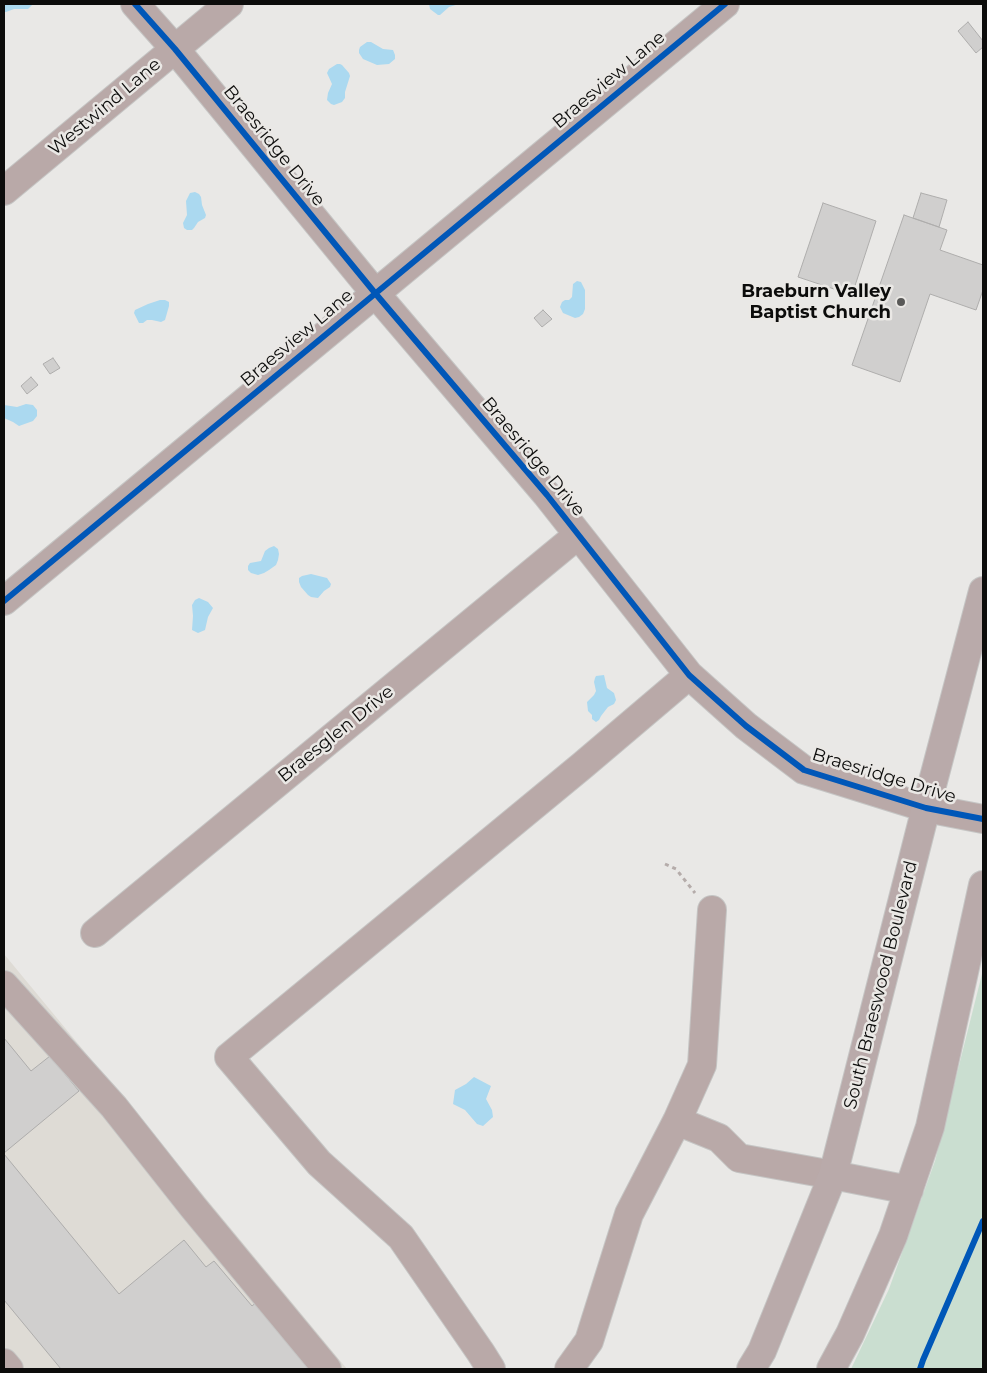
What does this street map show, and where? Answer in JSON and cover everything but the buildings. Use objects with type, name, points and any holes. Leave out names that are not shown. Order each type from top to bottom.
[{"type":"main road","name":"South Braeswood Boulevard","points":[[751,1369],[762,1351],[833,1175],[983,591]]},
{"type":"main road","points":[[831,1369],[850,1334],[890,1245],[930,1127],[983,885]]},
{"type":"main road","points":[[833,1175],[909,1190]]},
{"type":"street","name":"Braesridge Drive","points":[[136,4],[546,496],[689,675],[746,726],[804,770],[926,808],[983,820]]},
{"type":"street","name":"Westwind Lane","points":[[4,191],[230,4]]},
{"type":"street","name":"Braesview Lane","points":[[4,601],[725,4]]},
{"type":"street","name":"Braesglen Drive","points":[[95,933],[578,535]]},
{"type":"street","points":[[491,1369],[401,1237],[319,1163],[229,1056],[583,765],[689,675]]},
{"type":"street","points":[[569,1369],[589,1341],[629,1214],[677,1121],[702,1065],[712,911]]},
{"type":"street","points":[[4,985],[114,1107],[193,1207],[327,1369]]},
{"type":"street","points":[[677,1121],[718,1138],[739,1158],[833,1175]]},
{"type":"street","points":[[4,1363],[9,1369]]},
{"type":"path","points":[[666,864],[676,870],[712,911]]},
{"type":"shaded area","points":[[4,954],[132,1109],[347,1369],[4,1369]]},
{"type":"green space","points":[[983,970],[983,1369],[851,1369],[889,1289],[935,1161]]},
{"type":"water","points":[[4,4],[33,4],[28,9],[14,9],[4,12]]},
{"type":"water","points":[[429,4],[459,4],[449,7],[438,15],[430,9]]},
{"type":"water","points":[[367,42],[371,42],[383,49],[393,50],[395,59],[389,64],[377,65],[363,59],[359,50]]},
{"type":"water","points":[[337,64],[342,65],[350,76],[345,98],[342,102],[334,105],[327,100],[332,84],[327,73],[329,69]]},
{"type":"water","points":[[195,192],[201,197],[206,215],[192,230],[187,230],[184,228],[183,223],[187,215],[186,201],[190,193]]},
{"type":"water","points":[[577,281],[581,282],[585,290],[585,309],[583,314],[575,318],[563,313],[560,307],[562,302],[572,297],[573,284]]},
{"type":"water","points":[[160,300],[169,302],[165,320],[161,322],[147,320],[139,323],[134,313],[135,310]]},
{"type":"water","points":[[26,404],[33,405],[37,410],[37,416],[33,421],[19,426],[4,418],[4,405],[17,407]]},
{"type":"water","points":[[274,546],[278,549],[279,554],[276,565],[258,575],[251,573],[248,570],[250,563],[261,561],[265,551]]},
{"type":"water","points":[[311,574],[327,578],[331,584],[318,598],[308,595],[299,582],[299,578],[302,576]]},
{"type":"water","points":[[199,598],[208,602],[213,608],[208,617],[205,630],[198,633],[192,630],[192,605]]},
{"type":"water","points":[[604,675],[607,688],[614,693],[616,700],[596,722],[588,711],[587,702],[596,691],[594,682],[596,676]]},
{"type":"water","points":[[474,1077],[491,1086],[486,1099],[492,1110],[493,1117],[483,1126],[477,1124],[465,1110],[453,1104],[455,1090]]},
{"type":"cycle path","points":[[135,4],[175,49],[375,293],[547,495],[689,675],[746,726],[804,770],[926,808],[983,819]]},
{"type":"cycle path","points":[[4,601],[725,4]]},
{"type":"cycle path","points":[[920,1369],[983,1221]]},
{"type":"place","name":"Braeburn Valley Baptist Church","points":[[901,302]]}]
